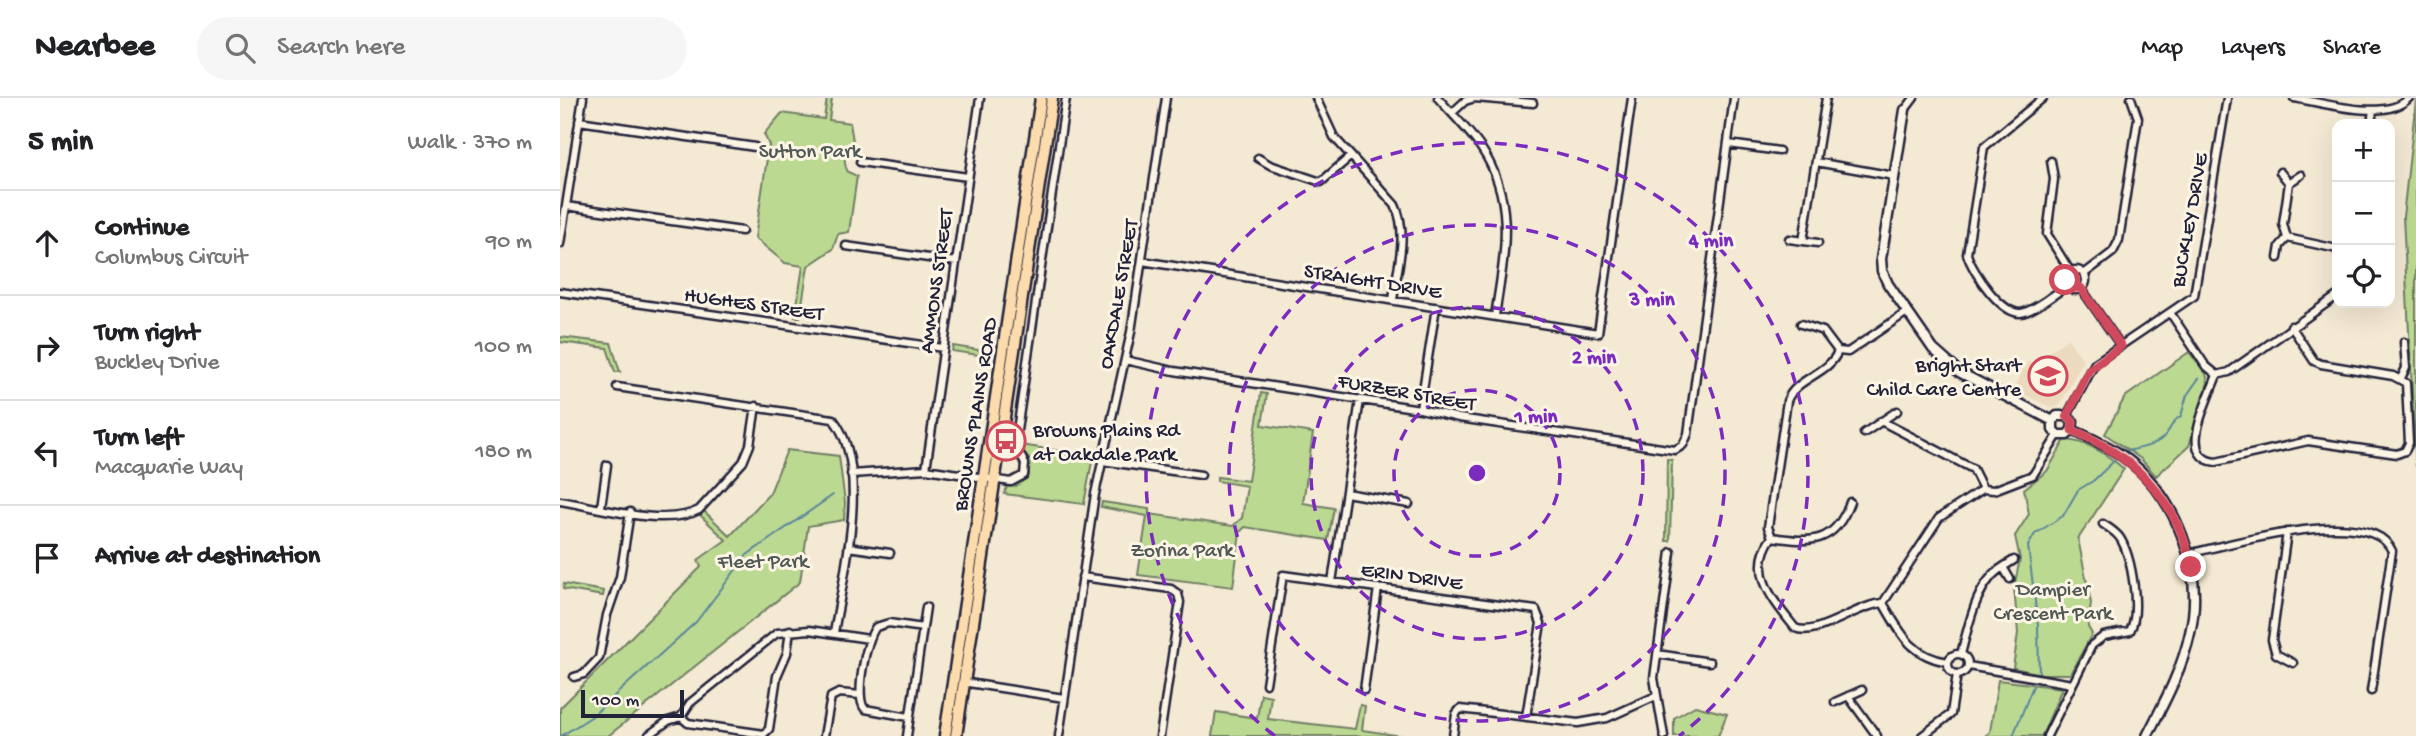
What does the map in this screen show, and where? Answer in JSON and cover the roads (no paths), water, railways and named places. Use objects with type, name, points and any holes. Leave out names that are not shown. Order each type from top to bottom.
[{"type":"main road","name":"BROWNS PLAINS ROAD","points":[[956,736],[959,682],[1041,98]]},
{"type":"main road","name":"BROWNS PLAINS ROAD","points":[[989,479],[1052,98]]},
{"type":"main road","name":"BROWNS PLAINS ROAD","points":[[945,736],[959,682]]},
{"type":"street","points":[[560,243],[583,98]]},
{"type":"street","name":"AMMONS STREET","points":[[926,469],[980,98]]},
{"type":"street","name":"BROWNS PLAINS ROAD","points":[[989,479],[1015,482],[1026,471],[1014,444],[1066,98]]},
{"type":"street","name":"OAKDALE STREET","points":[[1059,736],[1095,494],[1125,360],[1166,98]]},
{"type":"street","points":[[1316,98],[1334,137],[1395,205],[1401,219],[1402,233],[1393,300]]},
{"type":"street","points":[[1438,98],[1479,145],[1501,184],[1507,222],[1495,316]]},
{"type":"street","points":[[1452,113],[1465,101],[1475,98],[1533,103]]},
{"type":"street","name":"STRAIGHT DRIVE","points":[[1142,261],[1598,332],[1632,98]]},
{"type":"street","points":[[1734,98],[1729,144],[1779,151]]},
{"type":"street","points":[[1803,241],[1826,98]]},
{"type":"street","points":[[1907,98],[1881,259],[1888,284],[1933,349],[1959,372],[2053,421]]},
{"type":"street","points":[[1905,110],[1914,98]]},
{"type":"street","points":[[2043,98],[1984,147],[1967,254],[1997,302],[2016,313],[2026,312],[2067,286]]},
{"type":"street","points":[[2084,274],[2113,252],[2119,240],[2138,118],[2131,98]]},
{"type":"street","name":"BUCKLEY DRIVE","points":[[2067,416],[2089,370],[2191,301],[2197,290],[2227,98]]},
{"type":"street","points":[[2299,98],[2373,110],[2392,109],[2409,98]]},
{"type":"street","points":[[2372,119],[2373,110]]},
{"type":"street","points":[[579,121],[755,147]]},
{"type":"street","name":"FURZER STREET","points":[[1125,360],[1174,372],[1675,450],[1683,445],[1688,434],[1729,144]]},
{"type":"street","points":[[1258,158],[1270,165],[1321,182],[1351,156]]},
{"type":"street","points":[[2051,161],[2054,179],[2047,234],[2070,271]]},
{"type":"street","points":[[860,162],[968,177]]},
{"type":"street","points":[[1816,162],[1894,176]]},
{"type":"street","points":[[2280,172],[2289,183],[2283,224],[2287,238]]},
{"type":"street","points":[[2289,183],[2301,175]]},
{"type":"street","points":[[566,206],[742,231]]},
{"type":"street","points":[[2287,238],[2332,248]]},
{"type":"street","points":[[2278,258],[2280,246],[2287,238]]},
{"type":"street","points":[[1789,239],[1818,243]]},
{"type":"street","points":[[846,246],[956,262]]},
{"type":"street","points":[[2079,270],[2084,274],[2086,280],[2081,288],[2072,290],[2067,286],[2065,280],[2070,271],[2079,270]]},
{"type":"street","points":[[2081,288],[2121,346]]},
{"type":"street","name":"HUGHES STREET","points":[[560,292],[943,348]]},
{"type":"street","points":[[2217,375],[2229,372],[2332,299]]},
{"type":"street","points":[[1420,409],[1436,307]]},
{"type":"street","points":[[1801,324],[1823,331],[1838,351],[1848,352],[1907,312]]},
{"type":"street","points":[[2171,314],[2205,365],[2217,375]]},
{"type":"street","points":[[2217,375],[2196,446],[2202,458],[2216,462],[2308,441],[2397,454],[2405,451],[2409,443],[2408,389],[2401,378],[2320,364],[2315,361],[2291,326]]},
{"type":"street","points":[[2401,378],[2406,368],[2404,342]]},
{"type":"street","points":[[1772,537],[1768,527],[1787,401],[1793,389],[1834,361],[1838,351]]},
{"type":"street","points":[[617,387],[833,419],[849,458],[853,513],[834,634]]},
{"type":"street","points":[[1332,582],[1360,400]]},
{"type":"street","points":[[560,501],[668,518],[699,510],[743,462],[750,444],[756,406]]},
{"type":"street","points":[[1864,433],[1897,411]]},
{"type":"street","points":[[2057,416],[2067,416],[2073,422],[2072,430],[2064,436],[2058,435],[2053,430],[2053,421],[2057,416]]},
{"type":"street","points":[[1881,421],[1973,469],[1983,489]]},
{"type":"street","points":[[2072,430],[2110,448],[2137,468],[2172,514],[2188,554],[2193,586],[2191,631],[2175,680],[2147,736]]},
{"type":"street","points":[[1772,537],[1765,547],[1762,582],[1795,628],[1810,630],[1862,607],[1883,603],[1930,527],[1948,510],[1983,489],[1994,490],[2034,475],[2058,435]]},
{"type":"street","points":[[1102,461],[1201,475]]},
{"type":"street","points":[[601,507],[607,466]]},
{"type":"street","points":[[851,474],[926,469],[989,479]]},
{"type":"street","points":[[1346,493],[1409,504]]},
{"type":"street","points":[[1772,537],[1803,542],[1835,531],[1843,522],[1850,502]]},
{"type":"street","points":[[574,677],[584,674],[599,658],[607,615],[620,577],[630,512]]},
{"type":"street","points":[[2047,736],[2097,640],[2130,631],[2135,620],[2132,574],[2122,541],[2103,524]]},
{"type":"street","points":[[2188,554],[2287,531],[2330,527],[2379,536],[2388,542],[2392,551],[2371,691]]},
{"type":"street","points":[[2287,531],[2272,640],[2276,654],[2293,663]]},
{"type":"street","points":[[848,547],[890,553]]},
{"type":"street","points":[[1664,736],[1654,678],[1671,552]]},
{"type":"street","points":[[1961,654],[1974,607],[1994,572],[2014,561]]},
{"type":"street","points":[[2003,567],[2010,579]]},
{"type":"street","name":"ERIN DRIVE","points":[[1266,684],[1283,575],[1536,610],[1541,624],[1526,717]]},
{"type":"street","points":[[1082,577],[1171,589],[1178,594],[1180,602],[1160,736]]},
{"type":"street","points":[[1364,690],[1378,588]]},
{"type":"street","points":[[1883,603],[1918,652],[1929,659],[1948,662]]},
{"type":"street","points":[[907,736],[926,607]]},
{"type":"street","points":[[909,718],[865,709],[861,706],[860,695],[869,639],[876,627],[883,623],[923,628]]},
{"type":"street","points":[[681,717],[688,723],[764,734],[769,729],[777,676],[787,653],[790,630]]},
{"type":"street","points":[[649,735],[667,721],[681,717],[690,703],[777,633],[808,630],[869,639]]},
{"type":"street","points":[[1657,654],[1710,662]]},
{"type":"street","points":[[1954,654],[1961,654],[1966,657],[1968,666],[1963,673],[1957,674],[1949,669],[1948,662],[1954,654]]},
{"type":"street","points":[[1968,666],[2072,684]]},
{"type":"street","points":[[1922,736],[1951,714],[1957,674]]},
{"type":"street","points":[[959,682],[1065,698]]},
{"type":"street","points":[[1835,702],[1862,690]]},
{"type":"street","points":[[824,736],[831,697],[839,693],[860,695]]},
{"type":"street","points":[[1453,701],[1460,709],[1578,723],[1595,721],[1656,696]]},
{"type":"street","points":[[1848,696],[1877,736]]},
{"type":"street","points":[[1453,736],[1456,714],[1460,709]]},
{"type":"waterway","points":[[2127,451],[2149,446],[2163,437],[2181,416],[2187,395],[2199,378]]},
{"type":"waterway","points":[[2039,673],[2038,625],[2028,546],[2035,534],[2063,516],[2078,490],[2093,481],[2115,460]]},
{"type":"waterway","points":[[561,736],[591,717],[696,622],[747,555],[833,495]]},
{"type":"waterway","points":[[2013,736],[2033,686]]},
{"type":"place","name":"Bright Start Child Care Centre","points":[[2048,376]]},
{"type":"place","name":"Browns Plains Rd at Oakdale Park","points":[[1006,441]]},
{"type":"park label","name":"Sutton Park","points":[[810,150]]},
{"type":"park label","name":"Zorina Park","points":[[1182,549]]},
{"type":"park label","name":"Fleet Park","points":[[763,560]]},
{"type":"park label","name":"Dampier Crescent Park","points":[[2053,600]]}]
